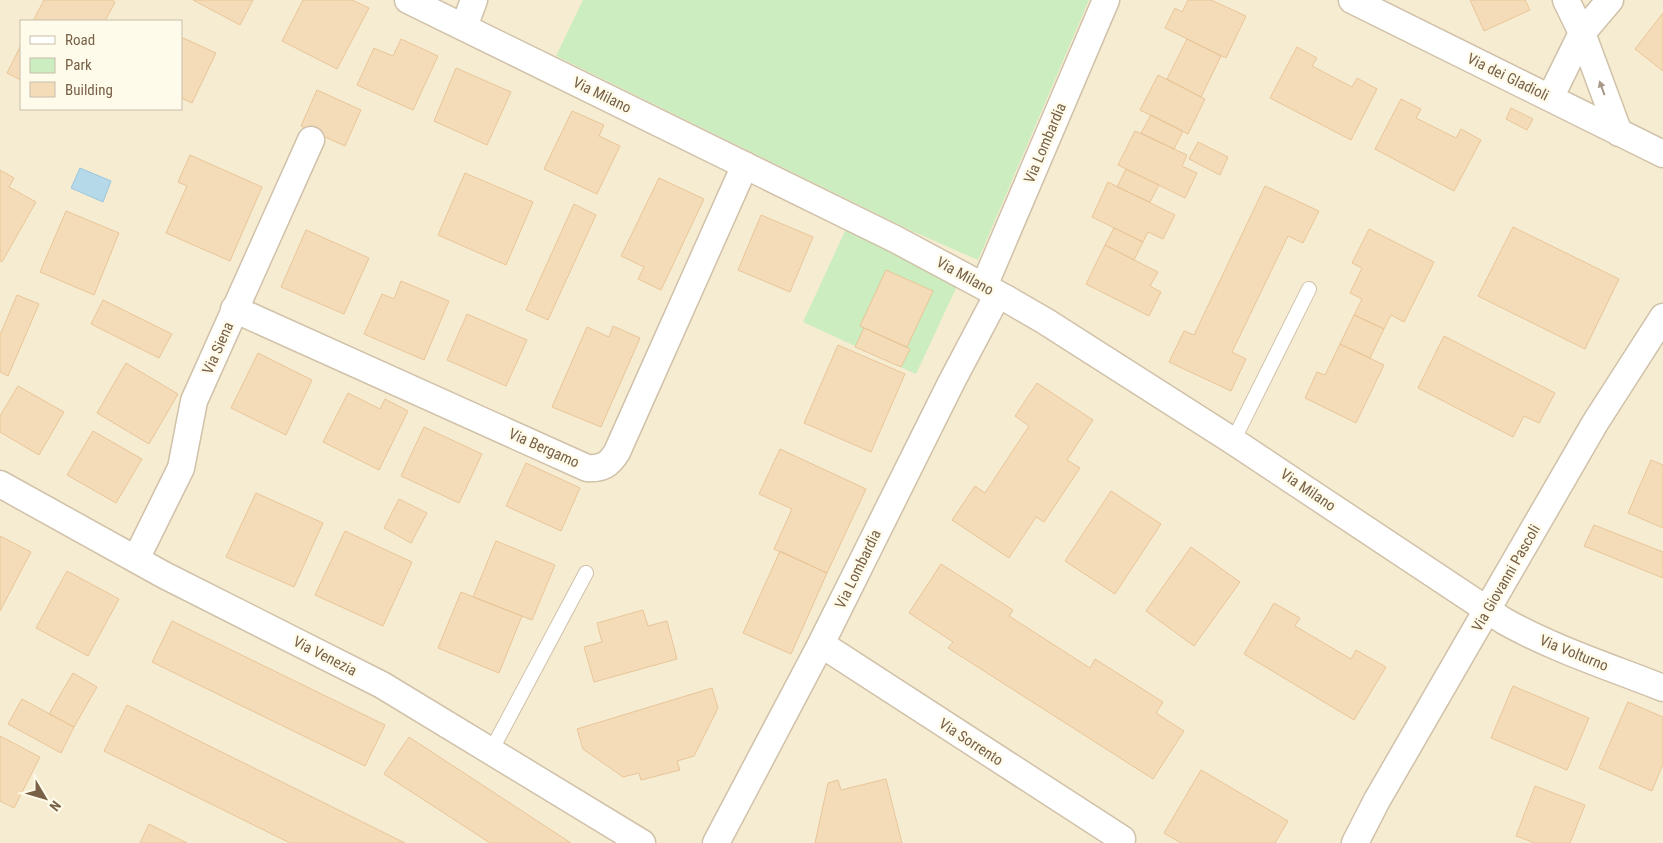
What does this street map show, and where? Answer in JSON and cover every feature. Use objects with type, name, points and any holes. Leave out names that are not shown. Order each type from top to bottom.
[{"type":"street","name":"Via Milano","points":[[408,0],[895,239],[991,290],[1045,321],[1233,441],[1488,610]]},
{"type":"street","points":[[464,27],[474,0]]},
{"type":"street","name":"Via Lombardia","points":[[716,843],[820,644],[952,381],[991,290],[1106,0]]},
{"type":"street","name":"Via dei Gladioli","points":[[1352,0],[1663,154]]},
{"type":"street","points":[[1566,0],[1582,33],[1619,133]]},
{"type":"street","points":[[1550,98],[1582,33],[1610,0]]},
{"type":"street","name":"Via Siena","points":[[136,559],[181,468],[194,400],[311,140]]},
{"type":"street","name":"Via Bergamo","points":[[234,309],[587,468],[601,468],[608,464],[617,452],[745,165]]},
{"type":"street","name":"Via Giovanni Pascoli","points":[[1354,843],[1595,423],[1663,317]]},
{"type":"street","name":"Via Venezia","points":[[0,484],[136,559],[382,685],[642,843]]},
{"type":"street","name":"Via Volturno","points":[[1488,610],[1530,635],[1663,688]]},
{"type":"street","name":"Via Sorrento","points":[[820,644],[1122,839]]},
{"type":"lane","points":[[1233,441],[1309,289]]},
{"type":"lane","points":[[491,751],[586,573]]},
{"type":"shaded area","points":[[0,0],[1663,0],[1663,843],[0,843]]},
{"type":"green space","points":[[583,0],[1089,0],[978,260],[912,231],[556,56]]},
{"type":"green space","points":[[846,229],[957,286],[916,374],[803,322]]},
{"type":"water","points":[[80,168],[111,181],[103,202],[71,188]]},
{"type":"building","points":[[44,0],[112,0],[115,2],[106,20],[34,20]]},
{"type":"building","points":[[193,0],[253,0],[240,25]]},
{"type":"building","points":[[303,0],[352,0],[369,8],[337,69],[282,41]]},
{"type":"building","points":[[1188,0],[1211,0],[1246,16],[1226,58],[1165,28],[1175,8],[1182,12]]},
{"type":"building","points":[[1470,0],[1525,0],[1530,10],[1484,31]]},
{"type":"building","points":[[1663,13],[1663,71],[1635,49]]},
{"type":"building","points":[[182,37],[216,53],[192,103],[182,98]]},
{"type":"building","points":[[401,39],[438,56],[413,110],[357,85],[374,48],[393,56]]},
{"type":"building","points":[[1187,39],[1221,56],[1201,97],[1167,79]]},
{"type":"building","points":[[20,47],[20,80],[7,73]]},
{"type":"building","points":[[1297,47],[1317,58],[1312,66],[1352,87],[1357,78],[1377,89],[1351,140],[1270,98]]},
{"type":"building","points":[[456,68],[511,92],[487,145],[434,121]]},
{"type":"building","points":[[1158,75],[1205,99],[1188,134],[1140,110]]},
{"type":"building","points":[[317,90],[361,110],[345,146],[301,126]]},
{"type":"building","points":[[1401,99],[1421,109],[1416,118],[1456,138],[1461,129],[1481,140],[1454,191],[1375,149]]},
{"type":"building","points":[[1511,108],[1533,119],[1527,130],[1506,119]]},
{"type":"building","points":[[572,111],[604,125],[599,136],[620,146],[597,194],[544,169]]},
{"type":"building","points":[[1151,115],[1183,131],[1174,149],[1141,133]]},
{"type":"building","points":[[1135,131],[1187,155],[1182,166],[1197,173],[1185,198],[1118,165]]},
{"type":"building","points":[[1198,142],[1228,157],[1220,175],[1189,159]]},
{"type":"building","points":[[190,155],[262,187],[230,261],[166,233],[187,186],[178,182]]},
{"type":"building","points":[[1126,169],[1159,185],[1150,202],[1117,187]]},
{"type":"building","points":[[0,170],[14,178],[9,187],[36,202],[2,262],[0,261]]},
{"type":"building","points":[[465,173],[533,202],[506,265],[438,235]]},
{"type":"building","points":[[659,178],[704,199],[661,290],[638,279],[644,267],[621,256]]},
{"type":"building","points":[[1108,182],[1175,215],[1163,239],[1148,232],[1143,242],[1092,217]]},
{"type":"building","points":[[1265,186],[1319,211],[1303,243],[1288,236],[1232,352],[1246,359],[1231,391],[1169,362],[1184,331],[1194,335]]},
{"type":"building","points":[[574,204],[596,215],[548,320],[526,310]]},
{"type":"building","points":[[66,211],[119,233],[94,295],[40,272]]},
{"type":"building","points":[[761,215],[813,237],[790,292],[738,270]]},
{"type":"building","points":[[1513,227],[1619,279],[1585,349],[1478,296]]},
{"type":"building","points":[[1114,228],[1143,242],[1134,260],[1105,245]]},
{"type":"building","points":[[1369,229],[1434,262],[1404,322],[1391,315],[1384,329],[1354,315],[1362,299],[1350,293],[1362,268],[1352,263]]},
{"type":"building","points":[[306,230],[369,258],[344,314],[281,287]]},
{"type":"building","points":[[1105,245],[1158,272],[1150,286],[1161,292],[1149,316],[1086,284]]},
{"type":"building","points":[[886,270],[933,291],[907,347],[860,326]]},
{"type":"building","points":[[401,281],[449,301],[424,360],[364,334],[382,294],[394,299]]},
{"type":"building","points":[[17,295],[39,304],[8,376],[0,372],[0,335]]},
{"type":"building","points":[[103,300],[172,334],[159,358],[91,324]]},
{"type":"building","points":[[467,314],[527,340],[506,386],[447,360]]},
{"type":"building","points":[[1354,315],[1384,329],[1370,358],[1340,344]]},
{"type":"building","points":[[613,326],[640,338],[601,427],[552,407],[587,327],[609,337]]},
{"type":"building","points":[[864,328],[910,349],[901,367],[855,347]]},
{"type":"building","points":[[1444,336],[1555,393],[1539,423],[1524,416],[1513,437],[1418,388]]},
{"type":"building","points":[[1340,344],[1384,365],[1356,423],[1305,398],[1317,372],[1325,375]]},
{"type":"building","points":[[838,345],[905,374],[871,452],[804,423]]},
{"type":"building","points":[[258,353],[312,380],[286,435],[231,408]]},
{"type":"building","points":[[126,363],[178,394],[149,444],[97,413]]},
{"type":"building","points":[[1037,383],[1093,420],[1067,460],[1080,468],[1044,522],[1036,517],[1009,558],[952,520],[975,486],[985,493],[1029,426],[1015,416]]},
{"type":"building","points":[[18,386],[64,412],[39,455],[0,432],[0,416]]},
{"type":"building","points":[[348,393],[380,409],[385,399],[408,411],[379,470],[323,442]]},
{"type":"building","points":[[424,427],[482,454],[459,503],[401,476]]},
{"type":"building","points":[[93,431],[142,459],[116,503],[67,475]]},
{"type":"building","points":[[780,449],[866,489],[827,573],[774,549],[792,509],[759,494]]},
{"type":"building","points":[[1651,460],[1663,465],[1663,528],[1628,513]]},
{"type":"building","points":[[526,463],[580,488],[561,531],[506,506]]},
{"type":"building","points":[[1111,491],[1161,524],[1115,594],[1065,561]]},
{"type":"building","points":[[256,493],[323,523],[294,587],[226,557]]},
{"type":"building","points":[[399,499],[427,513],[411,543],[384,528]]},
{"type":"building","points":[[1594,525],[1663,552],[1663,578],[1584,546]]},
{"type":"building","points":[[345,531],[412,562],[383,626],[315,595]]},
{"type":"building","points":[[0,536],[31,552],[0,611]]},
{"type":"building","points":[[496,541],[555,565],[532,620],[473,597]]},
{"type":"building","points":[[1191,547],[1240,582],[1194,646],[1146,611]]},
{"type":"building","points":[[780,551],[827,573],[791,654],[743,633]]},
{"type":"building","points":[[941,564],[1013,610],[1009,616],[1090,668],[1095,659],[1163,702],[1156,713],[1184,731],[1153,779],[948,648],[953,642],[909,613]]},
{"type":"building","points":[[67,571],[119,599],[88,656],[36,628]]},
{"type":"building","points":[[461,592],[522,616],[499,673],[438,648]]},
{"type":"building","points":[[1274,603],[1300,618],[1295,626],[1351,659],[1356,650],[1386,667],[1354,720],[1244,654]]},
{"type":"building","points":[[643,610],[648,626],[667,621],[677,659],[594,682],[584,647],[602,642],[597,623]]},
{"type":"building","points":[[172,621],[385,725],[365,766],[152,662]]},
{"type":"building","points":[[73,673],[97,687],[74,727],[49,714]]},
{"type":"building","points":[[1513,686],[1589,718],[1567,770],[1491,738]]},
{"type":"building","points":[[712,688],[718,708],[694,756],[677,761],[680,770],[641,780],[639,773],[623,777],[583,749],[577,729]]},
{"type":"building","points":[[22,699],[74,727],[61,753],[8,724]]},
{"type":"building","points":[[1628,702],[1663,717],[1663,764],[1652,791],[1599,768]]},
{"type":"building","points":[[127,705],[405,843],[290,843],[104,751]]},
{"type":"building","points":[[0,736],[40,757],[14,808],[0,801]]},
{"type":"building","points":[[409,737],[571,843],[490,843],[384,774]]},
{"type":"building","points":[[1201,770],[1288,821],[1275,843],[1181,843],[1164,833]]},
{"type":"building","points":[[886,779],[902,843],[815,843],[828,783],[838,780],[841,790]]},
{"type":"building","points":[[1535,786],[1585,805],[1570,843],[1535,843],[1516,836]]},
{"type":"building","points":[[149,824],[187,843],[140,843]]}]
